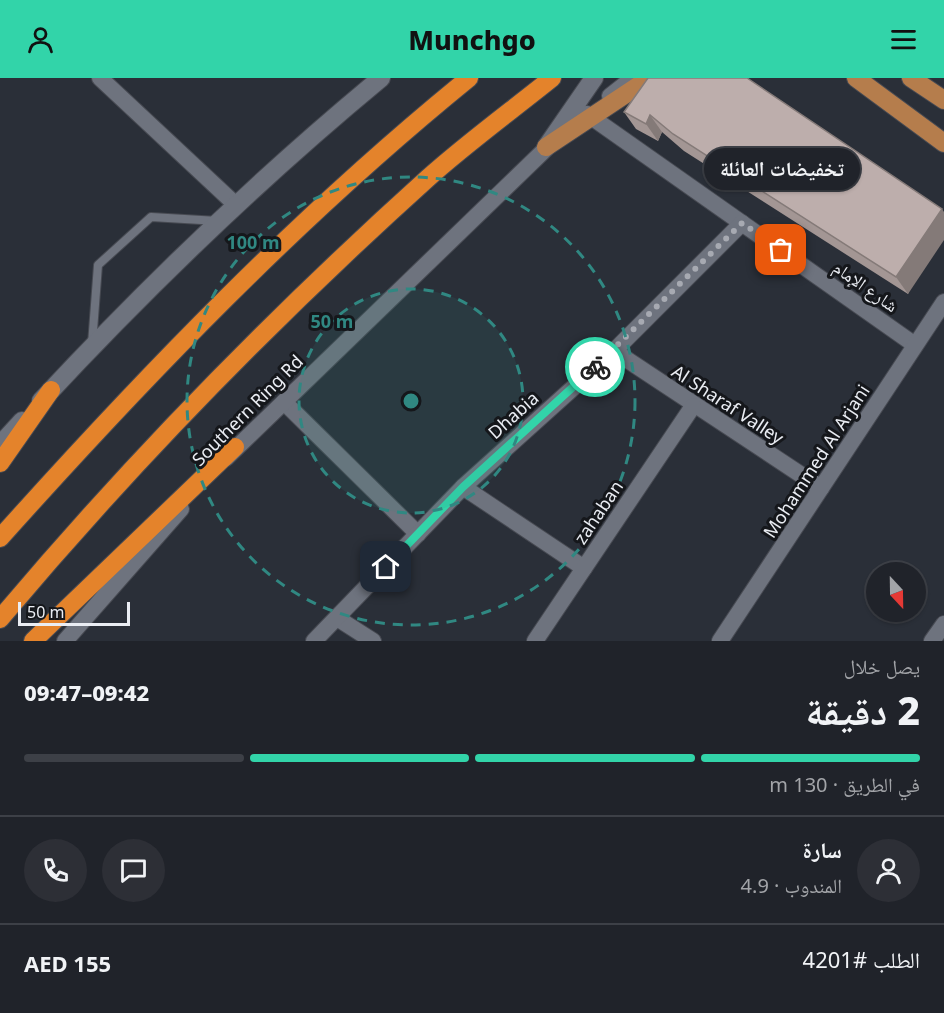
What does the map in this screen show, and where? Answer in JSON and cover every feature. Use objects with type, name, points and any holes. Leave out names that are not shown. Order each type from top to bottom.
[{"type":"highway","points":[[0,538],[94,433],[254,271],[394,139],[469,78]]},
{"type":"highway","points":[[0,619],[128,473],[292,305],[429,177],[552,78]]},
{"type":"highway","points":[[0,463],[51,390]]},
{"type":"highway","points":[[33,641],[235,447]]},
{"type":"main road","points":[[0,445],[154,282],[293,151],[379,78]]},
{"type":"main road","points":[[546,147],[594,78]]},
{"type":"main road","points":[[546,147],[589,115],[650,78]]},
{"type":"main road","points":[[856,78],[944,143]]},
{"type":"main road","points":[[911,78],[944,100]]},
{"type":"street","points":[[589,115],[633,78]]},
{"type":"street","points":[[107,80],[236,205]]},
{"type":"street","name":"شارع الإمام","points":[[589,115],[915,345]]},
{"type":"street","name":"Southern Ring Rd","points":[[67,640],[235,447],[546,147]]},
{"type":"street","name":"Dhabia","points":[[314,641],[463,487],[614,351],[742,223]]},
{"type":"street","name":"Mohammed Al Arjani","points":[[720,641],[944,302]]},
{"type":"street","name":"Al Sharaf Valley","points":[[614,351],[693,406],[821,488]]},
{"type":"street","points":[[284,402],[418,534]]},
{"type":"street","name":"zahaban","points":[[535,641],[693,406]]},
{"type":"street","points":[[463,487],[584,568]]},
{"type":"street","points":[[337,618],[373,641]]},
{"type":"street","points":[[932,641],[944,624]]},
{"type":"lane","points":[[91,348],[98,265],[150,217],[219,221]]},
{"type":"building","points":[[648,78],[747,78],[942,209],[896,277],[673,134],[650,115],[646,124],[624,112]]},
{"type":"way so far","points":[[595,367],[614,351],[742,223],[781,250]]},
{"type":"place","name":"تخفيضات العائلة","points":[[781,250]]},
{"type":"route","points":[[386,567],[463,487],[595,367]]}]
